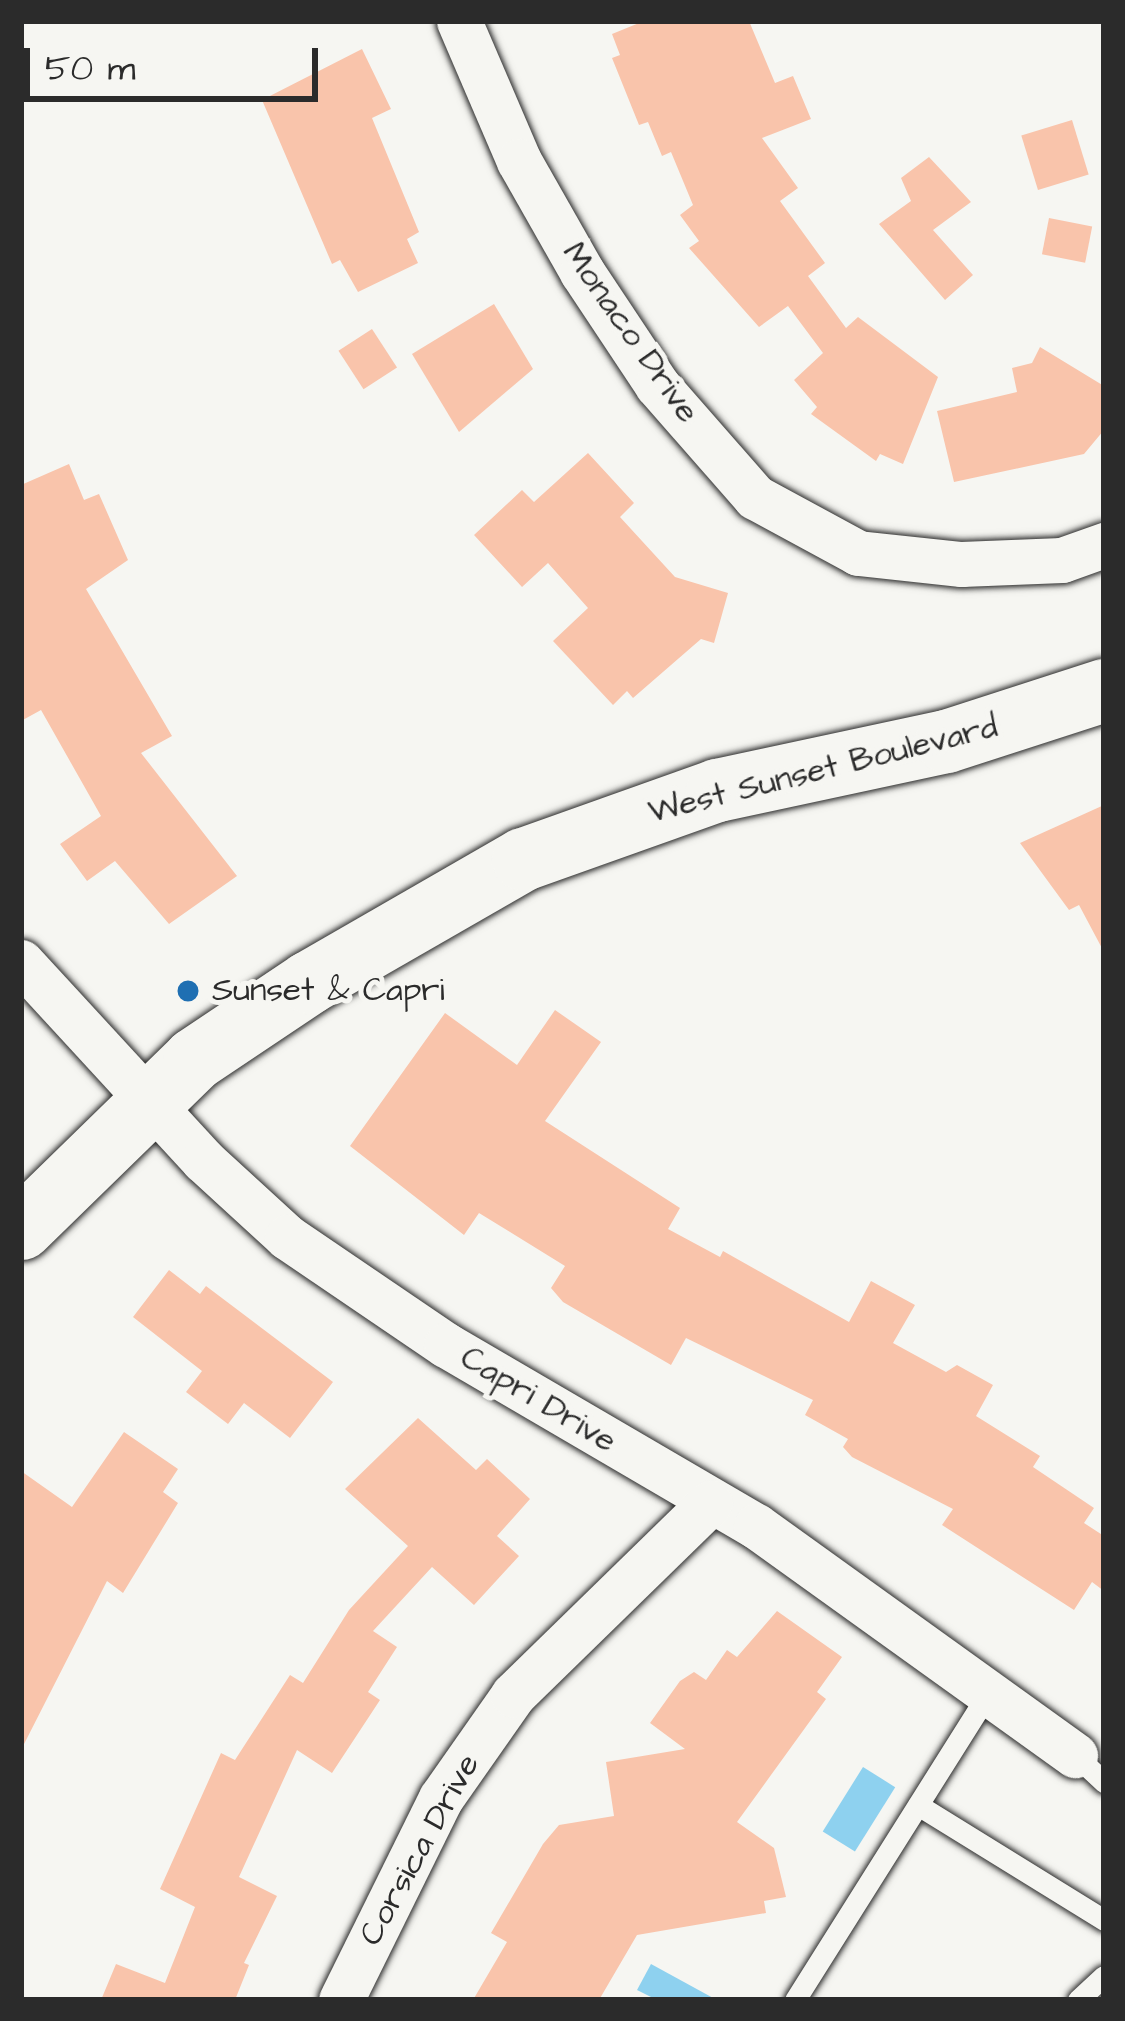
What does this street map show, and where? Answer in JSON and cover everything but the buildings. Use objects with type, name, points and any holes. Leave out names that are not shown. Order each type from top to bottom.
[{"type":"main road","name":"West Sunset Boulevard","points":[[21,1228],[147,1100],[309,982],[523,859],[717,790],[946,741],[1104,690]]},
{"type":"street","name":"Monaco Drive","points":[[459,21],[520,161],[582,272],[657,385],[754,497],[858,553],[961,564],[1062,560],[1104,544]]},
{"type":"street","name":"Capri Drive","points":[[21,962],[147,1100],[287,1237],[446,1345],[710,1503],[1094,1768]]},
{"type":"street","name":"Corsica Drive","points":[[341,2000],[441,1798],[513,1695],[710,1503]]},
{"type":"lane","points":[[795,2000],[988,1693]]},
{"type":"lane","points":[[918,1805],[1104,1919]]},
{"type":"lane","points":[[1078,2000],[1104,1976]]},
{"type":"water","points":[[863,1767],[895,1787],[855,1852],[823,1831]]},
{"type":"water","points":[[651,1964],[715,2000],[657,2000],[637,1990]]},
{"type":"place","name":"Sunset & Capri","points":[[188,991]]}]
